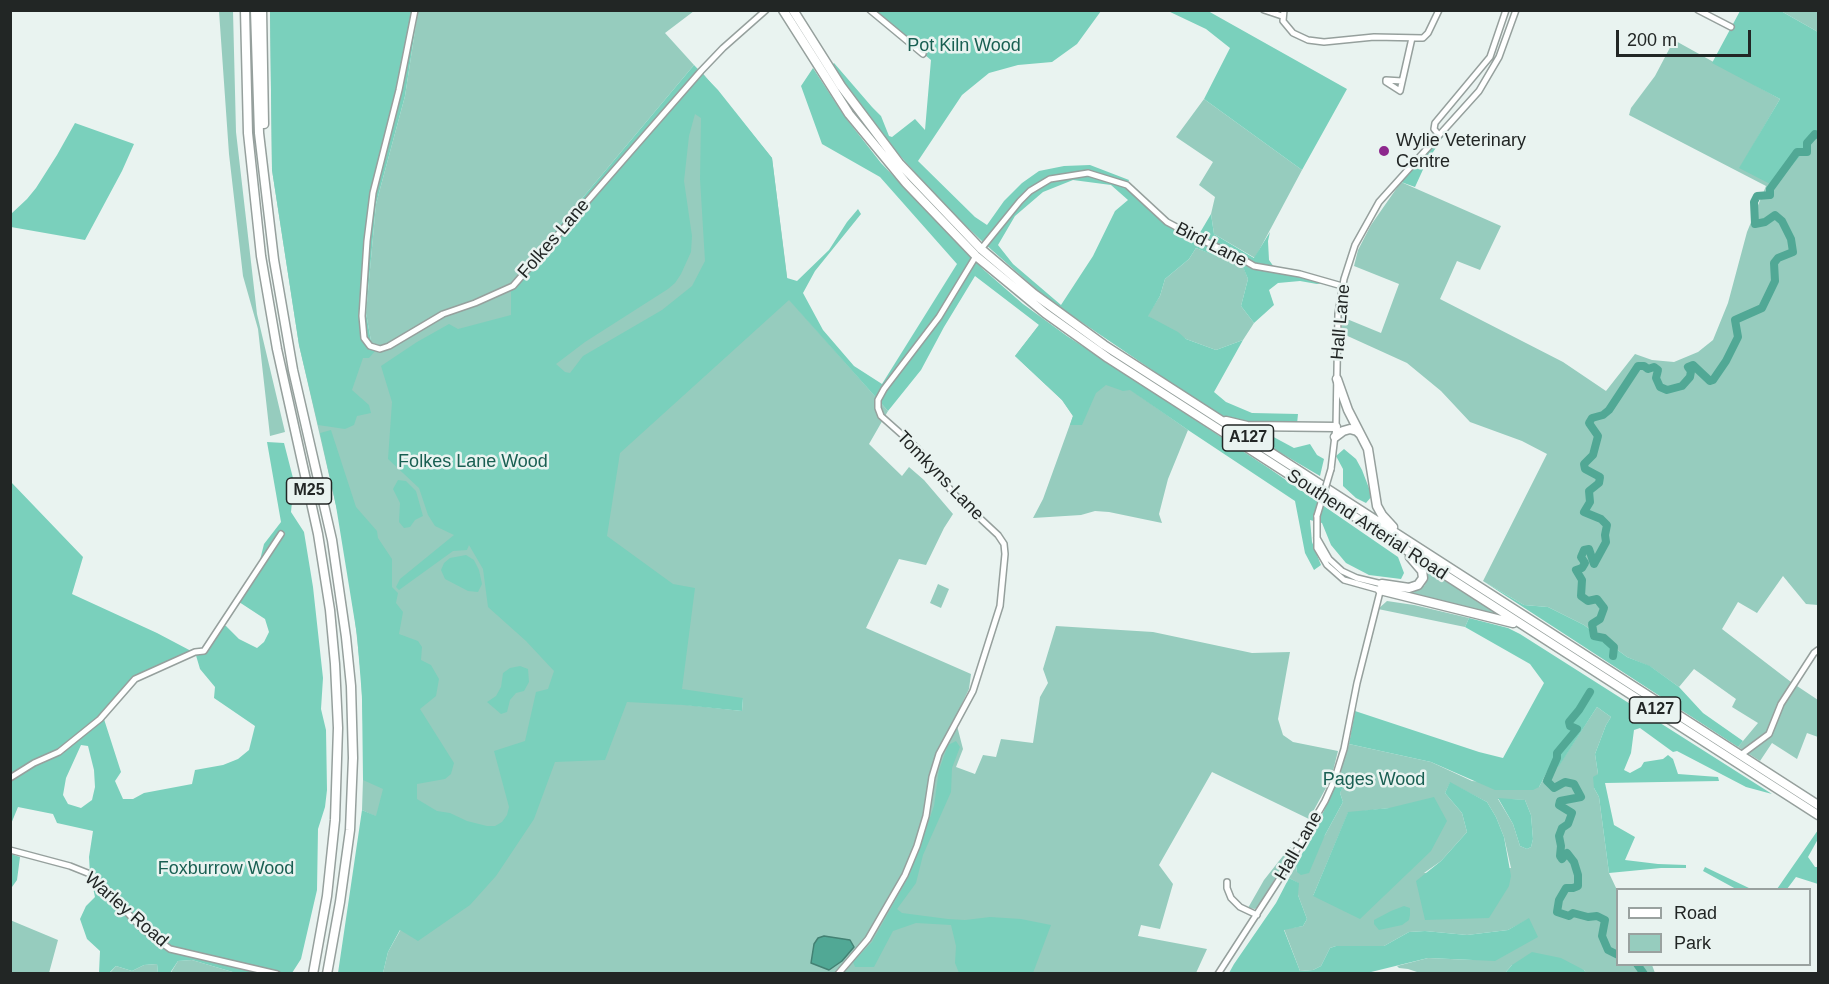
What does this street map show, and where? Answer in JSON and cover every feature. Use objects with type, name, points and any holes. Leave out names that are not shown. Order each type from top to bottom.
[{"type":"highway","name":"M25","points":[[245,10],[248,124],[259,245],[277,349],[318,534],[330,610],[336,673],[338,739],[333,844],[325,912],[313,974]]},
{"type":"highway","name":"M25","points":[[255,10],[257,88],[263,172],[274,260],[284,323],[333,548],[351,686],[353,758],[350,830],[343,886],[327,974]]},
{"type":"highway","name":"M25","points":[[262,10],[265,155],[263,172]]},
{"type":"highway","name":"Southend Arterial Road","points":[[783,10],[822,74],[867,138],[906,183],[1045,313],[1099,352],[1818,815]]},
{"type":"highway","name":"Southend Arterial Road","points":[[793,11],[841,86],[898,163],[979,252],[1068,320],[1818,805]]},
{"type":"highway","name":"A127","points":[[1337,378],[1348,410],[1371,461],[1380,511],[1386,520],[1414,545]]},
{"type":"highway","name":"A127","points":[[1214,416],[1247,426],[1336,427]]},
{"type":"highway","points":[[1335,437],[1342,431],[1350,429],[1357,431],[1362,437]]},
{"type":"highway","points":[[1367,524],[1414,560],[1423,574],[1421,582],[1413,588],[1381,587]]},
{"type":"highway","points":[[1381,587],[1499,619],[1533,632]]},
{"type":"street","name":"Folkes Lane","points":[[415,10],[399,90],[373,193],[367,241],[362,316],[364,338],[370,346],[380,349],[443,314],[513,286],[701,71],[766,10]]},
{"type":"street","points":[[870,10],[923,54]]},
{"type":"street","points":[[1264,10],[1283,13],[1285,26],[1293,33],[1316,41],[1332,42],[1374,37],[1419,39],[1426,36],[1438,10]]},
{"type":"street","name":"Hall Lane","points":[[1439,135],[1434,129],[1435,123],[1490,57],[1506,10]]},
{"type":"street","name":"Hall Lane","points":[[1218,974],[1257,915],[1325,801],[1338,771],[1381,587],[1367,587],[1344,580],[1331,570],[1317,548],[1317,516],[1331,470],[1336,427],[1338,314],[1342,286],[1355,245],[1369,218],[1397,180],[1479,91],[1492,71],[1506,41],[1516,10]]},
{"type":"street","points":[[1698,10],[1731,27]]},
{"type":"street","points":[[1402,81],[1412,38]]},
{"type":"street","name":"Bird Lane","points":[[979,252],[1014,207],[1030,191],[1050,179],[1088,173],[1127,185],[1167,222],[1254,266],[1300,274],[1342,286]]},
{"type":"street","name":"Tomkyns Lane","points":[[838,974],[868,939],[905,875],[926,816],[932,777],[939,754],[973,691],[1000,606],[1004,544],[998,535],[954,494],[916,448],[882,416],[878,408],[878,400],[884,389],[934,325],[979,252]]},
{"type":"street","points":[[10,778],[34,763],[59,752],[100,719],[135,679],[195,652],[204,651],[281,534]]},
{"type":"street","points":[[1317,538],[1329,559],[1342,571],[1381,587]]},
{"type":"street","points":[[1367,587],[1374,593],[1377,601]]},
{"type":"street","points":[[1742,754],[1769,734],[1781,704],[1818,650]]},
{"type":"street","name":"Warley Road","points":[[10,850],[70,866],[90,874],[143,929],[170,949],[277,974]]},
{"type":"street","points":[[1227,882],[1231,898],[1240,907],[1257,915]]},
{"type":"green space","points":[[219,11],[233,11],[236,132],[257,314],[285,432],[270,436],[258,329],[243,276],[229,154]]},
{"type":"green space","points":[[270,11],[355,327],[374,347],[366,313],[376,204],[405,96],[418,11],[694,11],[665,33],[694,65],[511,283],[484,298],[513,286],[701,71],[772,158],[790,300],[888,411],[869,444],[902,476],[909,467],[924,480],[953,514],[926,565],[899,559],[866,628],[971,674],[969,689],[955,718],[963,749],[956,767],[975,774],[983,755],[996,757],[1001,739],[1033,743],[1040,697],[1048,683],[1043,669],[1056,626],[1153,632],[1252,653],[1290,652],[1278,719],[1283,735],[1293,742],[1338,751],[1333,771],[1309,819],[1212,772],[1159,865],[1173,884],[1160,929],[1141,925],[1138,936],[1207,949],[1196,973],[383,973],[388,952],[401,929],[438,846],[362,810],[364,749],[361,675],[355,620],[341,527],[299,345],[272,170]],"holes":[[[743,698],[742,711],[679,704]]]},
{"type":"green space","points":[[270,11],[418,11],[405,96],[376,204],[366,313],[371,341],[375,348],[368,347],[375,351],[369,358],[363,358],[352,390],[369,405],[371,413],[357,416],[354,425],[345,429],[318,425],[299,345],[272,170]]},
{"type":"green space","name":"Pot Kiln Wood","points":[[872,11],[1101,11],[1077,44],[1052,62],[1018,65],[989,73],[962,95],[918,161],[975,217],[987,225],[1004,201],[1022,183],[1039,171],[1064,166],[1090,165],[1129,180],[1127,185],[1168,221],[1198,236],[1211,214],[1214,234],[1254,258],[1270,232],[1269,260],[1274,267],[1297,270],[1335,281],[1317,284],[1300,281],[1278,283],[1269,290],[1274,305],[1254,323],[1241,306],[1248,279],[1243,267],[1196,248],[1189,259],[1165,279],[1160,296],[1148,316],[1178,332],[1186,339],[1216,350],[1243,340],[1214,392],[1226,402],[1252,413],[1298,414],[1297,424],[1250,423],[1230,419],[1211,410],[1046,298],[944,205],[875,128],[830,67],[834,63],[881,116],[889,136],[892,137],[915,119],[925,130],[931,60]],"holes":[[[1073,180],[1111,185],[1128,200],[1115,211],[1093,256],[1061,305],[1013,264],[998,245],[1015,216],[1043,192]]]},
{"type":"green space","points":[[1168,11],[1208,11],[1347,89],[1302,170],[1204,99],[1230,48],[1206,29]]},
{"type":"green space","points":[[1740,11],[1781,11],[1818,32],[1818,138],[1774,186],[1739,168],[1780,99],[1712,63]]},
{"type":"green space","points":[[1781,11],[1818,11],[1818,32]]},
{"type":"green space","points":[[1674,40],[1780,99],[1740,168],[1818,138],[1818,605],[1806,604],[1783,576],[1757,613],[1738,602],[1722,629],[1818,700],[1818,737],[1807,733],[1797,759],[1772,743],[1760,761],[1738,747],[1758,723],[1732,707],[1736,699],[1694,669],[1679,687],[1651,667],[1627,657],[1584,625],[1548,607],[1524,605],[1483,581],[1547,454],[1522,441],[1470,422],[1441,391],[1407,363],[1341,333],[1342,317],[1381,333],[1399,284],[1354,266],[1358,250],[1371,225],[1401,182],[1501,226],[1480,270],[1457,261],[1440,299],[1563,362],[1606,391],[1635,354],[1652,360],[1674,362],[1698,352],[1713,340],[1728,303],[1747,232],[1766,186],[1629,115],[1631,108],[1655,76]]},
{"type":"green space","name":"Folkes Lane Wood","points":[[694,65],[718,90],[772,158],[787,278],[797,281],[829,250],[858,209],[861,214],[815,271],[803,293],[823,330],[854,366],[882,384],[957,264],[880,177],[822,144],[801,86],[813,68],[845,117],[881,163],[984,270],[1023,304],[1067,336],[1270,469],[1398,557],[1404,573],[1401,579],[1369,575],[1346,563],[1331,545],[1322,523],[1310,520],[1312,542],[1321,565],[1314,570],[1305,553],[1295,501],[1130,390],[1123,391],[1106,385],[1096,393],[1082,425],[1070,425],[1073,416],[1062,400],[1015,356],[1039,325],[975,276],[921,370],[888,411],[789,300],[620,453],[607,536],[673,584],[695,588],[682,689],[743,698],[742,711],[627,702],[605,760],[555,762],[534,819],[496,876],[470,905],[418,941],[400,930],[388,952],[383,973],[338,973],[362,810],[376,816],[383,789],[363,780],[362,696],[357,635],[336,506],[320,433],[331,430],[356,507],[377,531],[378,538],[392,559],[392,587],[398,593],[396,603],[403,612],[399,634],[418,641],[422,647],[421,660],[431,665],[439,679],[436,696],[420,709],[454,763],[451,774],[445,779],[417,784],[417,799],[437,811],[450,813],[467,821],[495,826],[502,822],[509,807],[494,751],[525,741],[536,692],[548,689],[554,671],[526,641],[488,607],[483,569],[469,545],[467,550],[453,551],[399,590],[396,587],[400,579],[454,535],[435,526],[428,515],[419,488],[388,459],[392,402],[381,366],[449,324],[458,329],[511,315],[511,283]],"holes":[[[695,114],[701,118],[700,179],[705,261],[692,286],[662,310],[583,356],[570,373],[565,372],[556,364],[585,342],[668,289],[681,274],[691,252],[692,236],[684,181],[689,136]]]},
{"type":"green space","points":[[1204,99],[1302,170],[1255,258],[1214,234],[1211,214],[1215,197],[1199,185],[1213,162],[1176,137]]},
{"type":"green space","points":[[75,123],[134,144],[85,240],[11,227],[11,214],[36,188]]},
{"type":"green space","points":[[1446,132],[1426,163],[1415,187],[1401,182]]},
{"type":"green space","points":[[1196,248],[1243,266],[1248,279],[1241,306],[1254,323],[1243,340],[1216,350],[1186,339],[1147,316],[1160,296],[1165,279],[1189,259]]},
{"type":"green space","points":[[1039,325],[1188,430],[1168,479],[1159,514],[1162,523],[1095,511],[1081,515],[1033,518],[1043,499],[1073,416],[1062,400],[1015,356]]},
{"type":"green space","points":[[1252,432],[1268,434],[1294,448],[1310,444],[1317,455],[1324,459],[1320,476],[1257,439]]},
{"type":"green space","name":"Foxburrow Wood","points":[[267,442],[284,443],[294,482],[291,512],[304,532],[313,587],[323,678],[321,709],[326,730],[327,790],[325,807],[318,829],[317,890],[301,959],[292,973],[277,973],[170,950],[174,953],[258,973],[236,973],[192,960],[178,961],[170,973],[158,973],[157,964],[144,965],[132,971],[116,966],[109,973],[99,973],[100,951],[87,939],[80,919],[86,906],[95,897],[89,857],[93,831],[57,823],[53,814],[18,807],[11,824],[11,482],[83,557],[72,594],[193,652],[135,679],[103,716],[121,772],[115,781],[123,799],[133,799],[144,793],[192,784],[195,770],[223,765],[238,759],[249,750],[255,726],[214,698],[215,687],[200,669],[195,652],[205,651],[221,626],[226,626],[239,639],[257,648],[264,642],[269,632],[265,619],[236,600],[258,568],[264,544],[281,522]],"holes":[[[81,745],[88,746],[94,770],[95,787],[92,800],[81,808],[68,804],[63,795],[66,778]]]},
{"type":"green space","points":[[1344,449],[1356,459],[1362,470],[1372,496],[1366,503],[1356,498],[1343,486],[1343,469],[1336,456]]},
{"type":"green space","points":[[398,480],[406,481],[416,491],[423,516],[415,520],[410,527],[404,528],[399,522],[400,503],[393,489]]},
{"type":"green space","points":[[466,555],[474,560],[479,570],[482,584],[478,592],[468,591],[445,579],[441,570],[450,558]]},
{"type":"green space","points":[[1421,563],[1506,618],[1398,593],[1412,593],[1425,585],[1427,572]]},
{"type":"green space","points":[[1483,581],[1524,605],[1548,607],[1584,625],[1627,657],[1650,666],[1679,687],[1703,713],[1743,741],[1738,747]]},
{"type":"green space","points":[[938,584],[949,589],[941,608],[930,603]]},
{"type":"green space","points":[[1387,601],[1469,618],[1465,627],[1378,609]]},
{"type":"green space","points":[[1469,618],[1508,628],[1520,634],[1772,794],[1746,787],[1677,751],[1673,752],[1640,728],[1634,730],[1631,753],[1624,770],[1630,773],[1641,767],[1644,762],[1663,759],[1668,755],[1673,759],[1678,774],[1718,777],[1719,781],[1605,783],[1614,825],[1635,837],[1625,860],[1686,865],[1686,868],[1609,873],[1599,797],[1594,788],[1593,777],[1598,774],[1595,754],[1611,717],[1597,707],[1559,766],[1547,772],[1539,787],[1533,790],[1495,790],[1431,762],[1349,744],[1355,711],[1503,758],[1544,683],[1530,664],[1465,627]]},
{"type":"green space","points":[[520,666],[528,669],[529,682],[524,691],[516,693],[510,700],[507,712],[501,714],[487,702],[496,696],[501,687],[503,673],[510,668]]},
{"type":"green space","name":"Pages Wood","points":[[1597,707],[1611,717],[1595,754],[1598,774],[1594,788],[1599,797],[1609,873],[1616,888],[1616,966],[1652,966],[1655,973],[1586,973],[1584,970],[1512,965],[1505,973],[1420,973],[1397,966],[1428,958],[1473,960],[1529,919],[1508,930],[1467,935],[1425,931],[1409,932],[1384,946],[1336,946],[1330,948],[1321,966],[1313,970],[1300,971],[1284,929],[1303,926],[1307,919],[1298,895],[1298,883],[1289,878],[1296,865],[1297,872],[1325,835],[1343,802],[1340,793],[1345,781],[1339,777],[1349,744],[1431,762],[1472,781],[1539,787],[1547,772],[1559,765]],"holes":[[[1450,783],[1487,802],[1504,837],[1511,868],[1424,873],[1441,861],[1467,832],[1462,813],[1445,793]],[[1498,799],[1525,800],[1531,815],[1533,839],[1531,847],[1527,849],[1520,846],[1513,824]],[[1389,808],[1313,896],[1348,813]]]},
{"type":"green space","points":[[956,741],[960,747],[952,768],[951,792],[923,855],[916,883],[897,909],[902,913],[948,919],[965,920],[990,917],[1021,919],[1051,925],[1033,973],[959,973],[955,963],[956,946],[951,925],[916,923],[893,931],[874,967],[855,967],[853,962],[872,942],[909,876],[934,806],[939,770],[948,745]]},
{"type":"green space","points":[[1339,777],[1346,781],[1340,793],[1343,802],[1325,835],[1309,873],[1301,875],[1297,872],[1296,865]]},
{"type":"green space","points":[[1450,782],[1487,802],[1504,837],[1511,876],[1509,886],[1489,918],[1425,920],[1416,881],[1441,861],[1467,832],[1462,813],[1445,793]]},
{"type":"green space","points":[[1434,797],[1447,821],[1431,851],[1360,919],[1313,896],[1348,812],[1389,808]]},
{"type":"green space","points":[[1498,798],[1525,800],[1531,815],[1533,839],[1531,847],[1527,849],[1520,846],[1513,824]]},
{"type":"green space","points":[[1818,830],[1818,839],[1808,857],[1815,867],[1818,867],[1818,884],[1796,877],[1788,888],[1778,888]]},
{"type":"green space","points":[[1290,847],[1292,849],[1260,905],[1255,909],[1248,908],[1264,880]]},
{"type":"green space","points":[[11,854],[20,857],[17,880],[12,887]]},
{"type":"green space","points":[[1705,867],[1749,888],[1734,888],[1703,871]]},
{"type":"green space","points":[[1289,878],[1299,883],[1298,895],[1307,919],[1303,926],[1284,930],[1300,971],[1313,970],[1321,966],[1330,948],[1384,946],[1409,932],[1425,931],[1467,935],[1508,930],[1529,918],[1538,937],[1495,961],[1428,958],[1367,973],[1229,973],[1276,903]]},
{"type":"green space","points":[[1404,906],[1410,908],[1410,915],[1409,920],[1402,925],[1379,930],[1374,924],[1374,920]]},
{"type":"green space","points":[[10,920],[58,940],[49,973],[11,973]]},
{"type":"green space","points":[[1532,952],[1561,958],[1586,973],[1505,973],[1512,965]]},
{"type":"green space","points":[[192,960],[236,973],[170,974],[178,961]]},
{"type":"green space","points":[[157,964],[158,973],[109,974],[116,966],[132,971],[144,965]]},
{"type":"shaded area","points":[[824,936],[850,940],[854,947],[842,961],[829,970],[811,963],[814,944],[818,938]]},
{"type":"waterway","points":[[1613,656],[1614,647],[1604,638],[1594,636],[1592,624],[1600,619],[1604,608],[1597,599],[1588,601],[1581,596],[1582,580],[1576,570],[1582,568],[1585,563],[1581,557],[1584,550],[1589,549],[1594,564],[1606,542],[1607,525],[1601,519],[1584,512],[1590,502],[1589,491],[1599,483],[1600,477],[1585,469],[1584,464],[1593,455],[1598,436],[1589,423],[1592,418],[1603,415],[1609,410],[1638,366],[1648,369],[1654,367],[1658,370],[1656,378],[1660,387],[1667,390],[1682,386],[1690,377],[1691,371],[1688,367],[1693,365],[1710,381],[1713,380],[1738,337],[1735,320],[1762,308],[1775,281],[1774,263],[1778,258],[1793,252],[1791,239],[1782,221],[1775,215],[1765,222],[1755,224],[1754,202],[1757,196],[1770,195],[1770,189],[1797,152],[1807,152],[1807,143],[1815,134],[1818,135]]},
{"type":"waterway","points":[[1590,692],[1569,722],[1570,726],[1577,729],[1557,753],[1547,781],[1554,788],[1565,782],[1574,784],[1581,797],[1560,801],[1559,805],[1572,813],[1568,824],[1562,828],[1559,836],[1560,856],[1562,859],[1567,853],[1574,862],[1578,875],[1578,886],[1566,888],[1559,900],[1557,912],[1569,916],[1573,913],[1588,917],[1597,916],[1605,920],[1602,936],[1608,950],[1616,954]]},
{"type":"waterway","points":[[1638,966],[1644,974]]},
{"type":"place","name":"Wylie Veterinary Centre","points":[[1384,151]]}]
